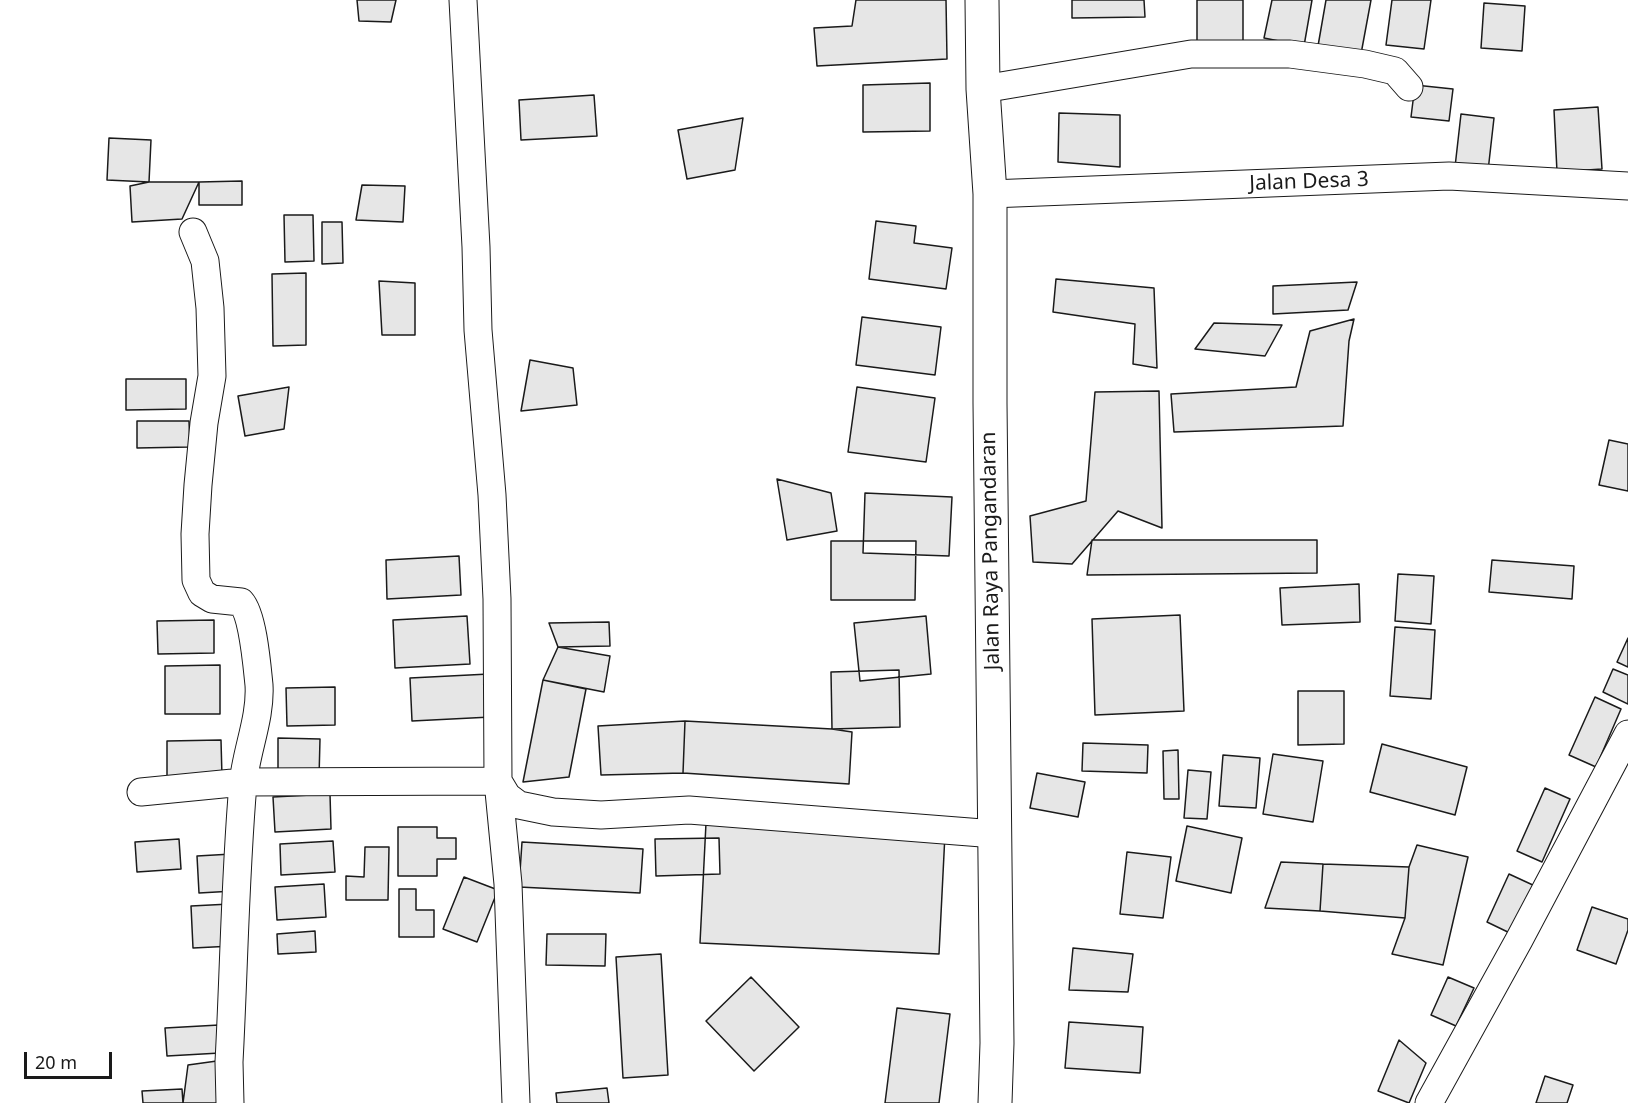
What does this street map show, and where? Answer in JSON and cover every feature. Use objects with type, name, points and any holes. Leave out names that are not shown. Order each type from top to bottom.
[{"type":"highway","name":"Jalan Raya Pangandaran","points":[[982,0],[983,89],[990,194],[990,427],[998,1043],[995,1103]]},
{"type":"street","points":[[463,0],[478,330],[492,495],[496,588],[498,781],[508,884],[516,1103]]},
{"type":"street","points":[[983,89],[1191,54],[1290,54],[1365,64],[1395,71],[1409,87]]},
{"type":"street","name":"Jalan Desa 3","points":[[990,194],[1449,176],[1628,186]]},
{"type":"street","points":[[193,232],[205,261],[210,308],[212,376],[204,423],[198,485],[195,534],[196,580],[202,592],[212,599],[241,602],[246,608],[250,620],[259,687],[243,782],[229,1062],[230,1103]]},
{"type":"street","points":[[1429,1103],[1519,940],[1628,734]]},
{"type":"street","points":[[141,792],[243,782],[498,781]]},
{"type":"street","points":[[498,781],[507,796],[519,806],[553,812],[601,815],[689,810],[995,834]]},
{"type":"building","points":[[357,0],[396,0],[391,22],[359,21]]},
{"type":"building","points":[[856,0],[946,0],[947,59],[817,66],[814,28],[852,26]]},
{"type":"building","points":[[1072,0],[1144,0],[1145,17],[1072,18]]},
{"type":"building","points":[[1197,0],[1243,0],[1243,43],[1197,43]]},
{"type":"building","points":[[1272,0],[1312,0],[1304,46],[1264,38]]},
{"type":"building","points":[[1326,0],[1371,0],[1361,54],[1318,46]]},
{"type":"building","points":[[1392,0],[1431,0],[1424,49],[1386,45]]},
{"type":"building","points":[[1484,3],[1525,6],[1522,51],[1481,48]]},
{"type":"building","points":[[930,83],[930,131],[863,132],[863,85]]},
{"type":"building","points":[[1415,85],[1453,89],[1449,121],[1411,117]]},
{"type":"building","points":[[594,95],[597,136],[521,140],[519,100]]},
{"type":"building","points":[[1598,107],[1602,169],[1557,172],[1554,110]]},
{"type":"building","points":[[1059,113],[1120,115],[1120,167],[1058,162]]},
{"type":"building","points":[[1461,114],[1494,118],[1488,171],[1455,167]]},
{"type":"building","points":[[743,118],[735,170],[687,179],[678,130]]},
{"type":"building","points":[[109,138],[151,140],[149,182],[107,180]]},
{"type":"building","points":[[242,181],[242,205],[199,205],[199,182]]},
{"type":"building","points":[[149,182],[199,182],[182,219],[132,222],[130,186]]},
{"type":"building","points":[[362,185],[405,186],[403,222],[356,220]]},
{"type":"building","points":[[284,215],[313,215],[314,261],[285,262]]},
{"type":"building","points":[[876,221],[916,226],[914,243],[952,248],[946,289],[869,279]]},
{"type":"building","points":[[322,222],[342,222],[343,263],[322,264]]},
{"type":"building","points":[[306,273],[306,345],[273,346],[272,274]]},
{"type":"building","points":[[1056,279],[1154,288],[1157,368],[1133,364],[1135,324],[1053,312]]},
{"type":"building","points":[[379,281],[415,283],[415,335],[382,335]]},
{"type":"building","points":[[1357,282],[1348,310],[1273,314],[1273,286]]},
{"type":"building","points":[[862,317],[941,327],[935,375],[856,365]]},
{"type":"building","points":[[1354,319],[1349,341],[1343,426],[1174,432],[1171,394],[1296,387],[1310,331]]},
{"type":"building","points":[[1214,323],[1282,325],[1265,356],[1195,349]]},
{"type":"building","points":[[530,360],[573,368],[577,405],[521,411]]},
{"type":"building","points":[[126,379],[186,379],[186,409],[126,410]]},
{"type":"building","points":[[289,387],[284,429],[245,436],[238,396]]},
{"type":"building","points":[[857,387],[935,398],[926,462],[848,452]]},
{"type":"building","points":[[1159,391],[1162,528],[1118,511],[1072,564],[1033,562],[1030,516],[1086,501],[1095,392]]},
{"type":"building","points":[[137,421],[189,421],[190,447],[137,448]]},
{"type":"building","points":[[1609,440],[1628,444],[1628,491],[1599,485]]},
{"type":"building","points":[[777,479],[831,493],[837,531],[787,540]]},
{"type":"building","points":[[865,493],[952,497],[949,556],[863,553]]},
{"type":"building","points":[[1092,540],[1317,540],[1317,573],[1087,575]]},
{"type":"building","points":[[831,541],[916,541],[915,600],[831,600]]},
{"type":"building","points":[[459,556],[461,595],[387,599],[386,560]]},
{"type":"building","points":[[1492,560],[1574,566],[1572,599],[1489,592]]},
{"type":"building","points":[[1398,574],[1434,576],[1431,624],[1395,621]]},
{"type":"building","points":[[1359,584],[1360,622],[1282,625],[1280,588]]},
{"type":"building","points":[[1180,615],[1184,711],[1095,715],[1092,619]]},
{"type":"building","points":[[467,616],[470,664],[395,668],[393,620]]},
{"type":"building","points":[[926,616],[931,674],[860,681],[854,623]]},
{"type":"building","points":[[214,620],[214,653],[158,654],[157,621]]},
{"type":"building","points":[[609,622],[610,646],[558,647],[549,623]]},
{"type":"building","points":[[1395,627],[1435,630],[1431,699],[1390,696]]},
{"type":"building","points":[[1628,638],[1628,667],[1617,662]]},
{"type":"building","points":[[558,647],[610,656],[604,692],[543,680]]},
{"type":"building","points":[[220,665],[220,714],[165,714],[165,666]]},
{"type":"building","points":[[1613,669],[1628,675],[1628,704],[1603,692]]},
{"type":"building","points":[[899,670],[900,727],[832,729],[831,672]]},
{"type":"building","points":[[489,674],[491,717],[412,721],[410,678]]},
{"type":"building","points":[[543,680],[586,689],[569,777],[523,782]]},
{"type":"building","points":[[335,687],[335,725],[287,726],[286,688]]},
{"type":"building","points":[[1298,691],[1344,691],[1344,744],[1298,745]]},
{"type":"building","points":[[1595,697],[1621,709],[1596,767],[1569,755]]},
{"type":"building","points":[[685,721],[683,773],[601,775],[598,726]]},
{"type":"building","points":[[685,721],[852,732],[849,784],[683,773]]},
{"type":"building","points":[[278,738],[320,739],[319,778],[278,777]]},
{"type":"building","points":[[221,740],[222,777],[167,778],[167,741]]},
{"type":"building","points":[[1083,743],[1148,745],[1147,773],[1082,771]]},
{"type":"building","points":[[1382,744],[1467,767],[1455,815],[1370,792]]},
{"type":"building","points":[[1178,750],[1179,799],[1164,799],[1163,751]]},
{"type":"building","points":[[1273,754],[1323,761],[1313,822],[1263,814]]},
{"type":"building","points":[[1223,755],[1260,758],[1256,808],[1219,806]]},
{"type":"building","points":[[1188,770],[1211,772],[1207,819],[1184,818]]},
{"type":"building","points":[[1037,773],[1085,782],[1078,817],[1030,808]]},
{"type":"building","points":[[1545,788],[1570,799],[1542,862],[1517,851]]},
{"type":"building","points":[[330,794],[331,829],[275,832],[273,797]]},
{"type":"building","points":[[706,823],[945,834],[939,954],[700,943]]},
{"type":"building","points":[[1187,826],[1242,838],[1231,893],[1176,881]]},
{"type":"building","points":[[398,827],[437,827],[437,838],[456,838],[456,859],[437,859],[437,876],[398,876]]},
{"type":"building","points":[[719,838],[720,874],[656,876],[655,839]]},
{"type":"building","points":[[179,839],[181,869],[137,872],[135,842]]},
{"type":"building","points":[[333,841],[335,872],[281,875],[280,844]]},
{"type":"building","points":[[522,842],[643,849],[640,893],[519,887]]},
{"type":"building","points":[[1417,845],[1468,857],[1443,965],[1392,954],[1405,918],[1409,867]]},
{"type":"building","points":[[365,847],[389,847],[388,900],[346,900],[346,876],[364,877]]},
{"type":"building","points":[[1127,852],[1171,857],[1163,918],[1120,914]]},
{"type":"building","points":[[232,854],[234,891],[199,893],[197,856]]},
{"type":"building","points":[[1281,862],[1323,864],[1320,911],[1265,908]]},
{"type":"building","points":[[1323,864],[1409,867],[1405,918],[1320,911]]},
{"type":"building","points":[[1509,874],[1535,886],[1514,935],[1487,922]]},
{"type":"building","points":[[464,877],[498,890],[477,942],[443,929]]},
{"type":"building","points":[[324,884],[326,917],[277,920],[275,887]]},
{"type":"building","points":[[399,889],[416,889],[416,910],[434,910],[434,937],[399,937]]},
{"type":"building","points":[[230,904],[233,946],[193,948],[191,906]]},
{"type":"building","points":[[1592,907],[1628,919],[1628,930],[1616,964],[1577,950]]},
{"type":"building","points":[[315,931],[316,952],[278,954],[277,934]]},
{"type":"building","points":[[547,934],[606,934],[605,966],[546,965]]},
{"type":"building","points":[[1073,948],[1133,954],[1128,992],[1069,990]]},
{"type":"building","points":[[661,954],[668,1075],[623,1078],[616,957]]},
{"type":"building","points":[[751,977],[799,1027],[754,1071],[706,1021]]},
{"type":"building","points":[[1448,977],[1474,988],[1456,1026],[1431,1015]]},
{"type":"building","points":[[897,1008],[950,1014],[939,1103],[885,1103]]},
{"type":"building","points":[[1069,1022],[1143,1027],[1140,1073],[1065,1068]]},
{"type":"building","points":[[219,1025],[220,1053],[167,1056],[165,1028]]},
{"type":"building","points":[[1399,1040],[1426,1063],[1409,1103],[1378,1091]]},
{"type":"building","points":[[224,1060],[218,1103],[183,1103],[188,1065]]},
{"type":"building","points":[[1545,1076],[1573,1085],[1567,1103],[1536,1103]]},
{"type":"building","points":[[607,1088],[609,1103],[557,1103],[556,1093]]},
{"type":"building","points":[[182,1089],[183,1103],[143,1103],[142,1091]]}]
